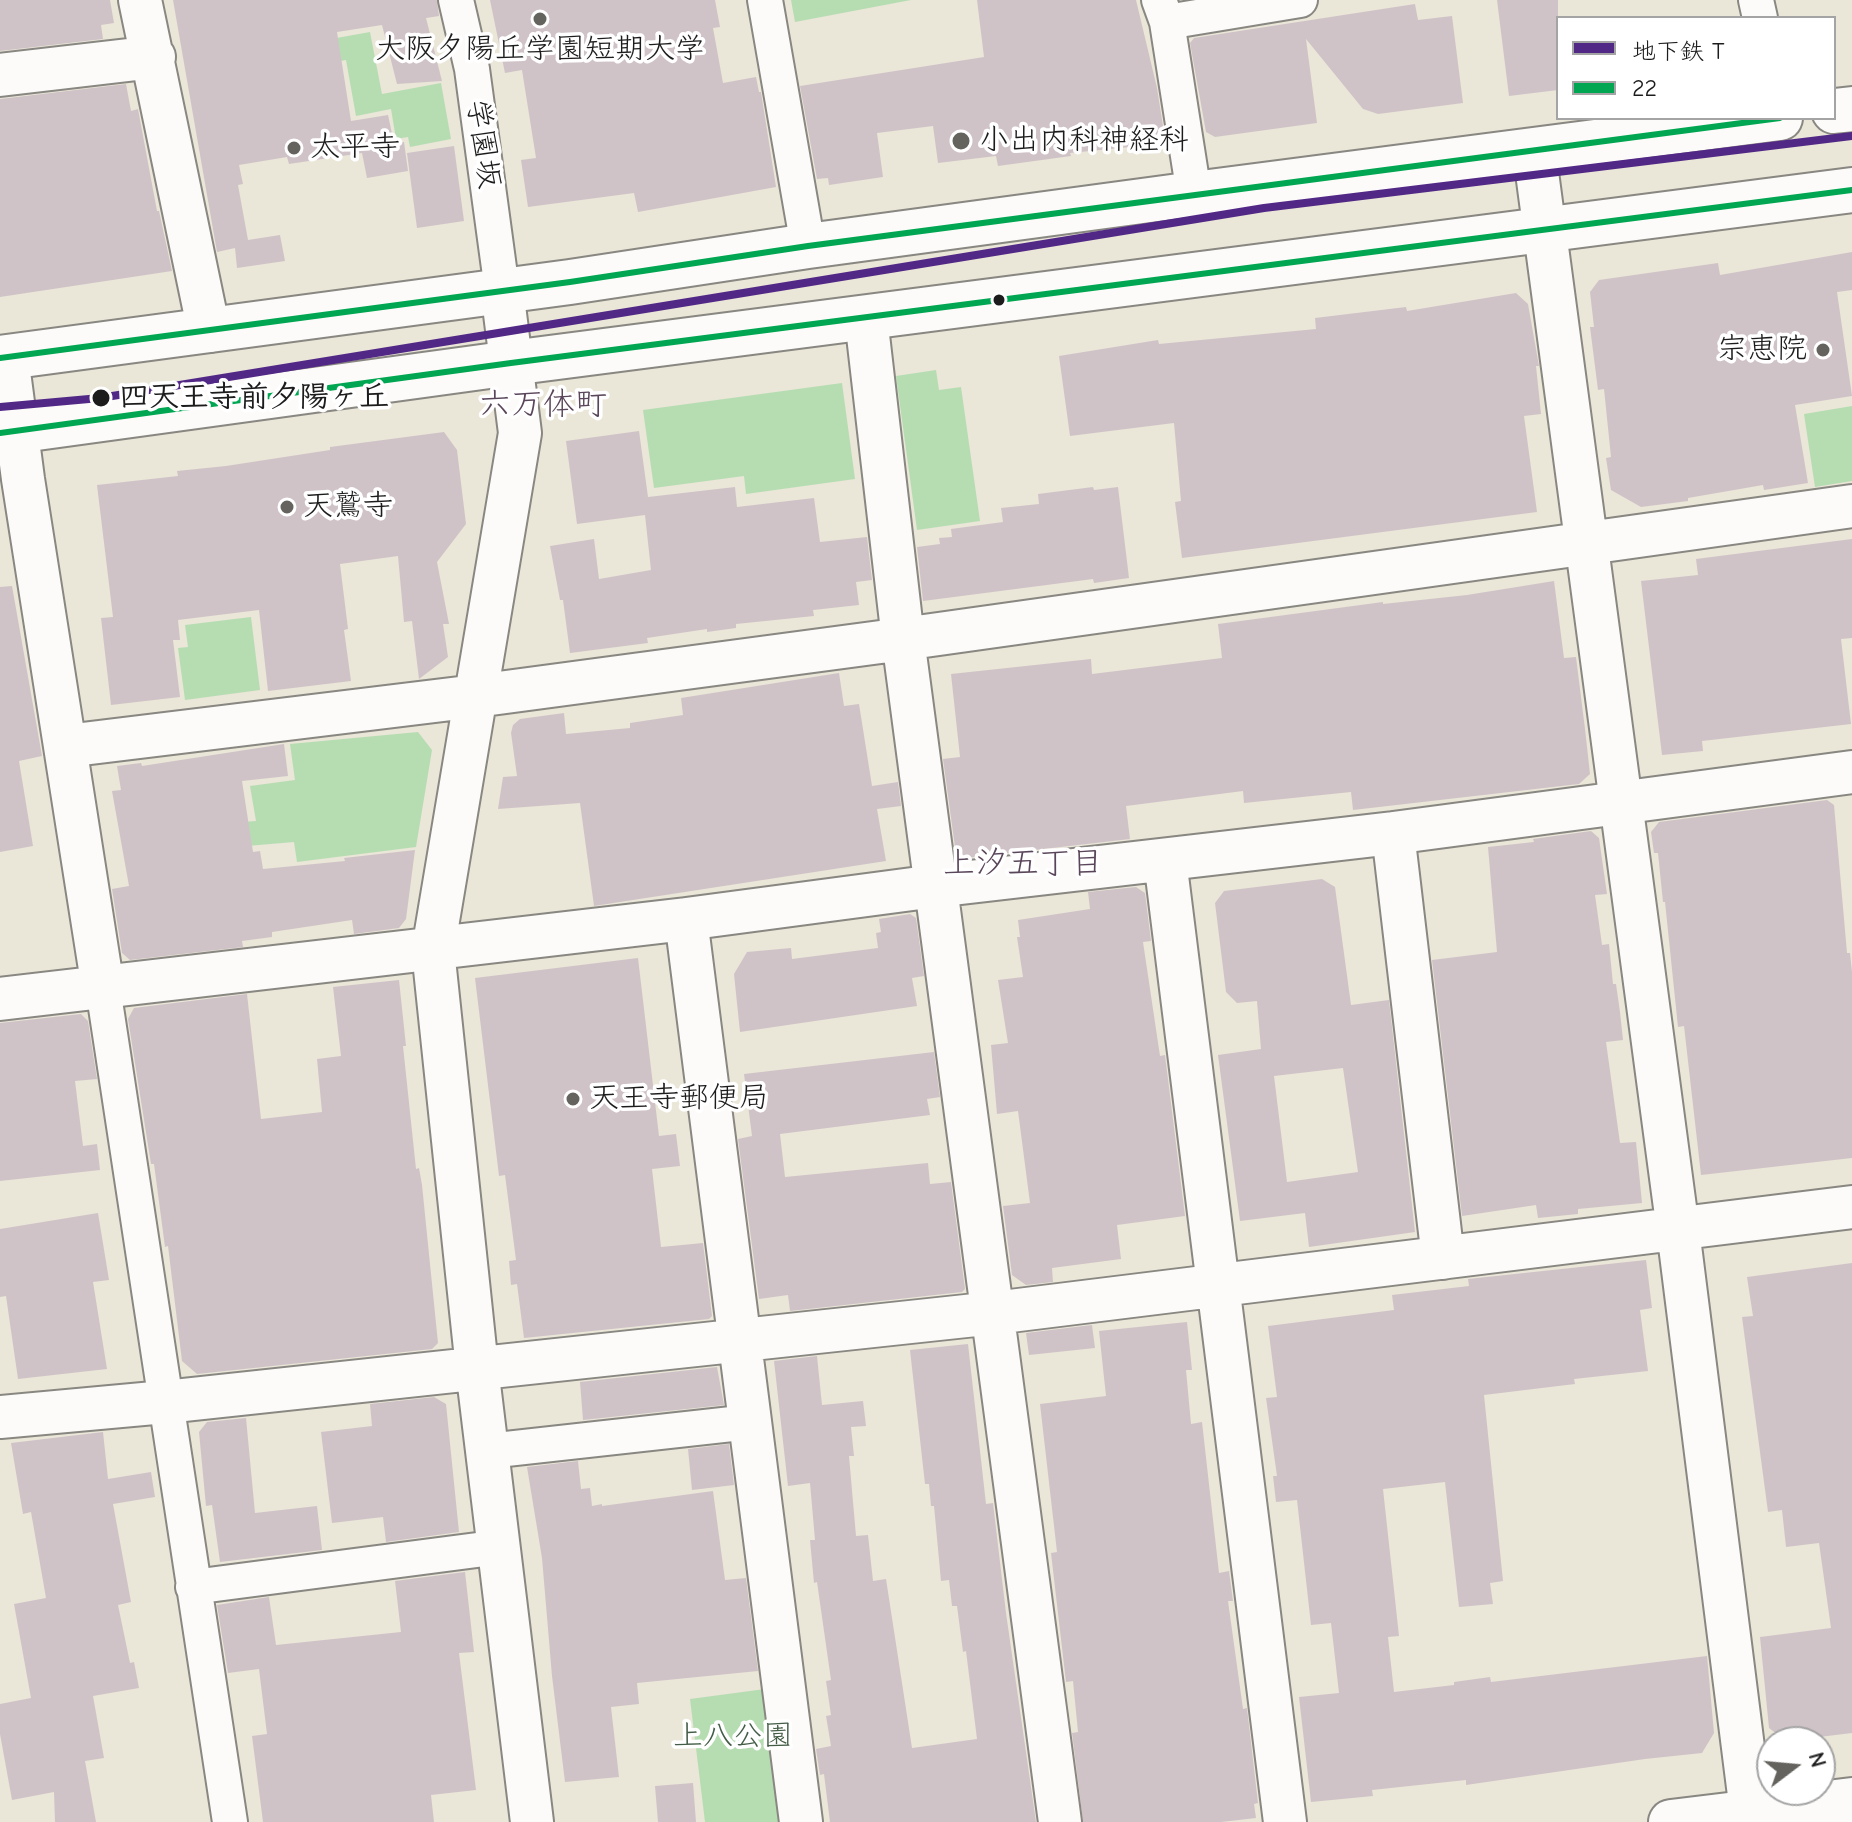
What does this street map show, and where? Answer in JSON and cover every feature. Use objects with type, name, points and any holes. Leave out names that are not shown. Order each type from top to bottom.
[{"type":"main road","points":[[4,357],[1194,194],[1765,120]]},
{"type":"main road","points":[[8,432],[511,363],[1852,190]]},
{"type":"main road","points":[[1671,1822],[1852,1800]]},
{"type":"street","points":[[140,0],[209,331]]},
{"type":"street","name":"学園坂","points":[[456,0],[472,69],[502,290]]},
{"type":"street","points":[[765,0],[808,246]]},
{"type":"street","points":[[1194,194],[1163,11],[1300,0]]},
{"type":"street","points":[[0,75],[154,57]]},
{"type":"street","points":[[1534,150],[1678,1230],[1751,1811]]},
{"type":"street","points":[[502,290],[520,433],[433,950],[477,1368],[532,1822]]},
{"type":"street","points":[[866,318],[903,639],[1060,1822]]},
{"type":"street","points":[[4,357],[8,432],[66,746],[230,1822]]},
{"type":"street","points":[[66,746],[903,639],[1852,506]]},
{"type":"street","points":[[0,999],[433,950],[935,886],[1393,833],[1852,772]]},
{"type":"street","points":[[1393,833],[1443,1258]]},
{"type":"street","points":[[1165,860],[1285,1822]]},
{"type":"street","points":[[686,919],[801,1822]]},
{"type":"street","points":[[0,1417],[994,1313],[1852,1207]]},
{"type":"street","points":[[488,1451],[750,1422]]},
{"type":"street","points":[[193,1587],[500,1547]]},
{"type":"green space","points":[[791,0],[911,0],[795,22]]},
{"type":"green space","points":[[370,32],[382,94],[441,83],[451,139],[410,147],[408,137],[396,139],[391,109],[356,116],[346,60],[308,67],[303,44]]},
{"type":"green space","points":[[936,370],[939,390],[961,387],[980,521],[917,530],[896,376]]},
{"type":"green space","points":[[842,383],[855,479],[746,494],[744,476],[654,488],[643,410]]},
{"type":"green space","points":[[1852,406],[1852,481],[1815,487],[1804,414]]},
{"type":"green space","points":[[251,617],[260,690],[185,700],[178,648],[188,647],[185,625]]},
{"type":"green space","points":[[418,732],[432,750],[416,847],[297,862],[294,842],[247,846],[243,822],[256,821],[250,786],[295,780],[290,744]]},
{"type":"green space","name":"上八公園","points":[[765,1689],[779,1822],[705,1822],[690,1699]]},
{"type":"building","points":[[0,0],[110,0],[114,23],[101,25],[103,39],[0,51]]},
{"type":"building","points":[[173,0],[437,0],[439,16],[426,18],[442,81],[397,84],[382,25],[337,32],[351,121],[388,115],[394,143],[404,142],[408,171],[367,178],[362,153],[289,164],[287,157],[239,165],[243,184],[238,185],[248,240],[280,235],[285,261],[237,268],[235,248],[217,252]]},
{"type":"building","points":[[490,0],[715,0],[720,27],[713,28],[723,83],[756,77],[776,187],[638,212],[634,193],[528,207],[521,160],[536,158],[522,70],[505,73]]},
{"type":"building","points":[[977,0],[1136,0],[1163,126],[1150,145],[1070,153],[1071,156],[998,166],[996,156],[938,163],[933,126],[877,133],[883,177],[829,185],[828,178],[817,179],[800,86],[984,57]]},
{"type":"building","points":[[1497,0],[1558,0],[1556,90],[1509,96]]},
{"type":"building","points":[[1415,4],[1418,20],[1452,16],[1463,103],[1378,114],[1363,109],[1306,39],[1317,123],[1215,137],[1206,132],[1190,43],[1194,38]]},
{"type":"building","points":[[126,84],[131,111],[138,109],[172,271],[0,297],[0,99]]},
{"type":"building","points":[[454,146],[464,221],[417,228],[407,153]]},
{"type":"building","points":[[1852,252],[1852,290],[1837,292],[1852,396],[1795,405],[1808,483],[1764,490],[1763,485],[1688,498],[1688,501],[1641,507],[1611,490],[1606,458],[1611,457],[1604,389],[1598,390],[1590,327],[1594,327],[1590,292],[1599,280],[1718,263],[1720,275]]},
{"type":"building","points":[[1516,293],[1528,304],[1539,366],[1536,366],[1541,414],[1524,416],[1537,512],[1182,558],[1175,502],[1181,501],[1174,423],[1070,436],[1059,356],[1158,340],[1159,344],[1316,329],[1315,318],[1406,307],[1407,311]]},
{"type":"building","points":[[639,431],[648,497],[735,487],[737,507],[814,498],[820,542],[867,537],[872,580],[856,582],[859,605],[813,610],[814,616],[736,624],[736,628],[647,638],[648,643],[570,653],[563,600],[560,600],[550,546],[594,539],[599,579],[651,570],[645,515],[577,524],[566,441]]},
{"type":"building","points":[[444,432],[457,450],[466,524],[437,562],[449,624],[443,624],[448,657],[419,679],[412,621],[404,622],[398,556],[340,564],[351,681],[268,691],[259,610],[178,620],[180,640],[173,640],[180,697],[111,705],[101,618],[113,617],[97,485],[178,476],[177,471]]},
{"type":"building","points":[[1093,487],[1094,490],[1118,487],[1129,578],[1094,583],[1093,579],[923,601],[917,547],[940,544],[939,538],[952,537],[951,529],[1003,522],[1001,508],[1039,504],[1038,494]]},
{"type":"building","points":[[1852,539],[1852,638],[1841,639],[1851,724],[1702,741],[1703,751],[1662,755],[1641,581],[1698,575],[1696,559]]},
{"type":"building","points":[[1554,581],[1564,658],[1576,657],[1585,729],[1590,774],[1579,784],[1353,810],[1351,792],[1244,803],[1243,791],[1126,806],[1130,839],[966,858],[955,847],[943,759],[960,757],[951,674],[1091,659],[1092,674],[1222,658],[1218,624],[1383,602],[1467,595]]},
{"type":"building","points":[[12,586],[42,756],[19,761],[33,846],[0,852],[0,587]]},
{"type":"building","points":[[839,673],[844,706],[859,704],[872,786],[898,782],[901,806],[877,809],[886,861],[594,906],[580,803],[498,809],[503,777],[517,776],[511,733],[513,725],[520,719],[564,713],[566,734],[630,728],[630,723],[683,715],[681,698]]},
{"type":"building","points":[[284,744],[288,776],[242,781],[253,852],[260,851],[263,869],[415,850],[406,919],[399,928],[354,934],[352,920],[272,932],[272,937],[242,941],[243,947],[130,960],[122,953],[112,889],[129,886],[112,791],[121,790],[117,766],[141,763],[142,766]]},
{"type":"building","points":[[1827,800],[1834,805],[1847,953],[1850,953],[1852,972],[1852,1158],[1701,1175],[1684,1026],[1678,1027],[1665,902],[1658,853],[1654,853],[1651,832],[1659,822]]},
{"type":"building","points":[[1591,831],[1599,838],[1607,894],[1595,895],[1602,945],[1609,944],[1623,1040],[1606,1042],[1620,1143],[1636,1142],[1642,1203],[1578,1209],[1578,1214],[1538,1218],[1536,1205],[1462,1216],[1432,960],[1497,952],[1488,847]]},
{"type":"building","points":[[1322,879],[1335,887],[1351,1005],[1389,1000],[1415,1232],[1309,1247],[1305,1213],[1240,1221],[1218,1055],[1261,1049],[1257,1001],[1237,1003],[1226,992],[1215,903],[1224,891]],"holes":[[[1343,1068],[1358,1172],[1287,1182],[1274,1076]]]},
{"type":"building","points":[[1136,887],[1145,893],[1151,941],[1143,942],[1160,1056],[1165,1055],[1185,1216],[1117,1225],[1121,1259],[1052,1268],[1053,1282],[1026,1285],[1012,1275],[1003,1206],[1030,1203],[1018,1111],[997,1114],[991,1045],[1008,1043],[998,980],[1023,977],[1017,937],[1020,937],[1018,920],[1090,909],[1088,892]]},
{"type":"building","points":[[910,914],[916,918],[924,976],[912,978],[917,1006],[740,1032],[734,974],[747,952],[791,948],[792,959],[878,948],[876,933],[881,932],[879,919]]},
{"type":"building","points":[[638,958],[659,1136],[676,1134],[680,1166],[652,1169],[661,1247],[703,1243],[712,1316],[709,1319],[524,1338],[517,1284],[511,1285],[509,1261],[516,1260],[505,1175],[499,1176],[475,978]]},
{"type":"building","points":[[399,980],[416,1169],[419,1168],[422,1185],[438,1343],[432,1349],[197,1374],[182,1361],[168,1246],[165,1247],[154,1164],[151,1164],[128,1019],[134,1008],[247,994],[261,1119],[322,1112],[317,1059],[341,1056],[333,987]]},
{"type":"building","points":[[81,1014],[88,1021],[97,1079],[75,1081],[83,1146],[97,1144],[100,1170],[0,1181],[0,1023]]},
{"type":"building","points":[[934,1052],[940,1097],[927,1099],[930,1115],[780,1134],[785,1177],[928,1163],[930,1184],[951,1182],[965,1289],[962,1292],[790,1311],[788,1295],[759,1299],[738,1139],[752,1136],[744,1074]]},
{"type":"building","points":[[98,1213],[109,1280],[93,1282],[107,1369],[18,1379],[6,1296],[0,1297],[0,1229]]},
{"type":"building","points":[[1646,1260],[1652,1308],[1640,1310],[1648,1371],[1574,1379],[1575,1384],[1484,1395],[1503,1581],[1490,1583],[1493,1604],[1459,1607],[1445,1482],[1383,1489],[1399,1636],[1388,1637],[1394,1692],[1490,1677],[1491,1682],[1707,1656],[1714,1733],[1702,1753],[1466,1785],[1466,1780],[1372,1790],[1373,1796],[1311,1802],[1299,1697],[1339,1693],[1331,1623],[1311,1625],[1297,1500],[1276,1502],[1273,1476],[1277,1476],[1266,1398],[1277,1397],[1268,1326],[1394,1310],[1392,1295],[1469,1286],[1468,1279]]},
{"type":"building","points":[[1852,1263],[1852,1733],[1836,1735],[1836,1726],[1769,1726],[1760,1637],[1831,1628],[1819,1543],[1786,1547],[1782,1510],[1768,1512],[1742,1317],[1753,1316],[1747,1277]]},
{"type":"building","points":[[1187,1322],[1192,1370],[1186,1370],[1191,1424],[1202,1422],[1219,1573],[1229,1571],[1233,1601],[1228,1601],[1243,1709],[1247,1708],[1258,1803],[1254,1804],[1256,1818],[1221,1822],[1083,1822],[1072,1733],[1078,1732],[1073,1681],[1066,1682],[1051,1553],[1057,1552],[1040,1404],[1106,1396],[1099,1331]]},
{"type":"building","points":[[1092,1325],[1095,1348],[1029,1355],[1026,1333]]},
{"type":"building","points":[[968,1344],[986,1504],[993,1503],[1036,1822],[830,1822],[824,1774],[820,1775],[816,1749],[831,1746],[826,1716],[831,1715],[826,1681],[831,1680],[817,1582],[814,1583],[810,1540],[815,1540],[810,1483],[788,1486],[774,1361],[817,1356],[822,1405],[863,1401],[866,1426],[851,1427],[854,1456],[849,1456],[856,1536],[868,1535],[873,1581],[886,1579],[912,1748],[977,1739],[957,1606],[952,1606],[949,1580],[941,1581],[934,1506],[931,1506],[929,1484],[925,1484],[910,1350]]},
{"type":"building","points":[[717,1367],[724,1405],[583,1420],[580,1382]]},
{"type":"building","points":[[434,1397],[446,1404],[459,1532],[386,1542],[383,1517],[332,1523],[321,1432],[372,1426],[370,1404]]},
{"type":"building","points":[[246,1418],[255,1513],[317,1506],[322,1550],[220,1562],[212,1505],[206,1506],[199,1432],[207,1422]]},
{"type":"building","points":[[103,1432],[108,1479],[151,1472],[155,1497],[113,1504],[131,1602],[118,1605],[130,1663],[134,1662],[139,1688],[93,1696],[104,1758],[85,1761],[96,1822],[55,1822],[54,1792],[12,1800],[0,1734],[0,1704],[31,1698],[14,1604],[46,1598],[31,1512],[23,1514],[11,1443]]},
{"type":"building","points":[[729,1444],[734,1485],[692,1490],[688,1449]]},
{"type":"building","points":[[578,1461],[581,1489],[590,1488],[592,1506],[713,1491],[725,1580],[746,1578],[758,1671],[637,1683],[639,1704],[611,1707],[619,1777],[565,1782],[542,1558],[527,1467]]},
{"type":"building","points":[[465,1572],[474,1652],[459,1653],[476,1790],[431,1795],[434,1822],[263,1822],[252,1736],[267,1734],[259,1669],[228,1673],[217,1605],[269,1597],[276,1645],[401,1632],[395,1581]]},
{"type":"building","points":[[693,1783],[696,1822],[658,1822],[655,1786]]},
{"type":"metro line","name":"T","points":[[0,407],[100,398],[1264,208],[1852,136]]},
{"type":"transit line","name":"22","points":[[0,358],[570,282],[808,246],[1765,120]]},
{"type":"transit line","name":"22","points":[[0,433],[511,363],[1852,190]]},
{"type":"place","name":"大阪夕陽丘学園短期大学","points":[[540,19]]},
{"type":"place","name":"小出内科神経科","points":[[961,141]]},
{"type":"place","name":"太平寺","points":[[294,148]]},
{"type":"place","name":"宗恵院","points":[[1823,350]]},
{"type":"place","name":"四天王寺前夕陽ヶ丘","points":[[101,398]]},
{"type":"place","name":"天鷲寺","points":[[287,507]]},
{"type":"place","name":"天王寺郵便局","points":[[573,1099]]},
{"type":"district","name":"六万体町","points":[[543,405]]},
{"type":"district","name":"上汐五丁目","points":[[1023,864]]}]
